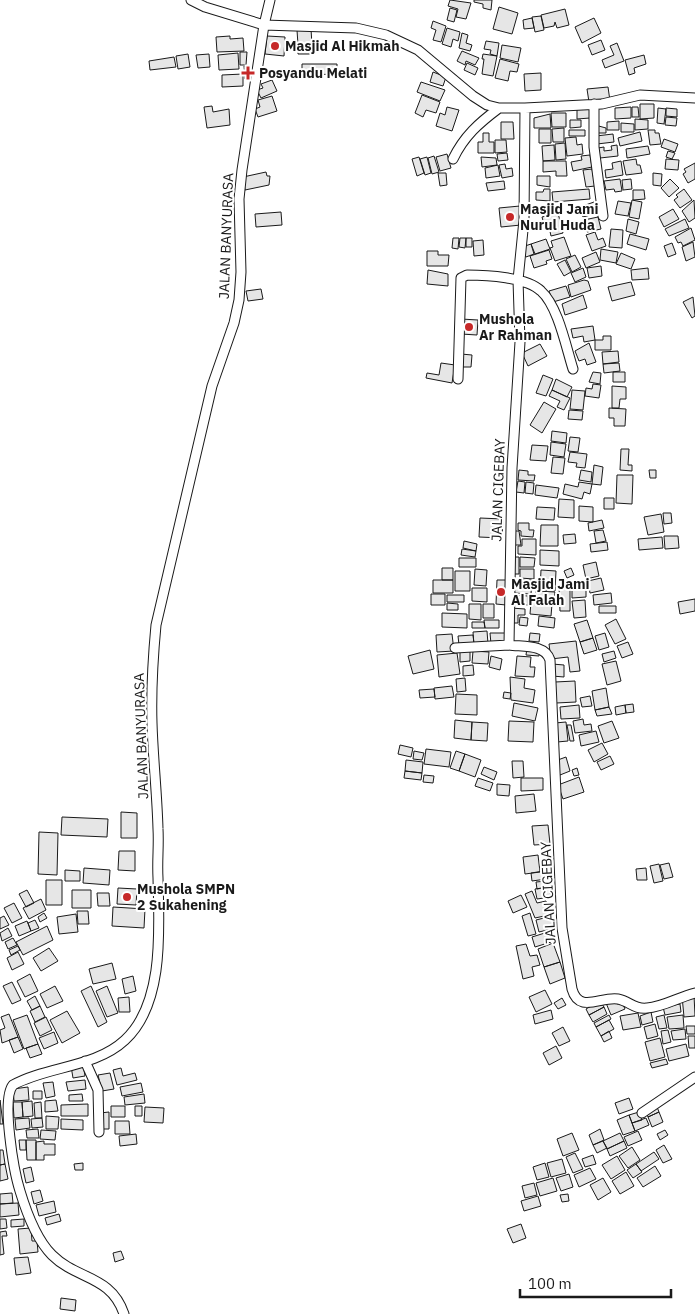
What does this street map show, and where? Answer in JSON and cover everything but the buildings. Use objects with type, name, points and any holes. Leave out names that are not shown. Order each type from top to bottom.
[{"type":"street","points":[[191,0],[205,7],[264,25],[356,28],[386,36],[418,50],[474,96],[488,105],[499,108],[594,104],[640,95],[695,98]]},
{"type":"street","name":"JALAN BANYURASA","points":[[124,1314],[117,1299],[102,1283],[68,1268],[52,1255],[33,1223],[20,1190],[12,1148],[8,1098],[10,1088],[28,1078],[85,1061],[118,1046],[133,1031],[146,1006],[153,980],[159,946],[160,916],[159,830],[152,723],[152,665],[156,625],[209,395],[234,323],[239,300],[241,272],[239,235],[241,180],[264,25],[270,0]]},
{"type":"street","points":[[594,104],[594,147],[604,216]]},
{"type":"street","points":[[453,159],[461,142],[470,132],[499,108]]},
{"type":"street","name":"JALAN CIGEBAY","points":[[525,108],[524,220],[518,280],[520,342],[512,468],[509,646],[539,649],[545,652],[550,660],[562,928],[574,995],[578,1001],[583,1003],[618,999],[636,1008],[646,1009],[695,993]]},
{"type":"street","points":[[458,379],[461,277],[470,274],[518,280],[534,285],[548,299],[573,369]]},
{"type":"street","points":[[455,648],[509,646]]},
{"type":"street","points":[[85,1061],[98,1090],[99,1132]]},
{"type":"street","points":[[642,1113],[695,1077]]},
{"type":"place","name":"Masjid Al Hikmah","points":[[275,46]]},
{"type":"place","name":"Posyandu Melati","points":[[248,73]]},
{"type":"place","name":"Masjid Jami Nurul Huda","points":[[510,217]]},
{"type":"place","name":"Mushola Ar Rahman","points":[[469,327]]},
{"type":"place","name":"Masjid Jami Al Falah","points":[[501,592]]},
{"type":"place","name":"Mushola SMPN 2 Sukahening","points":[[127,897]]}]
